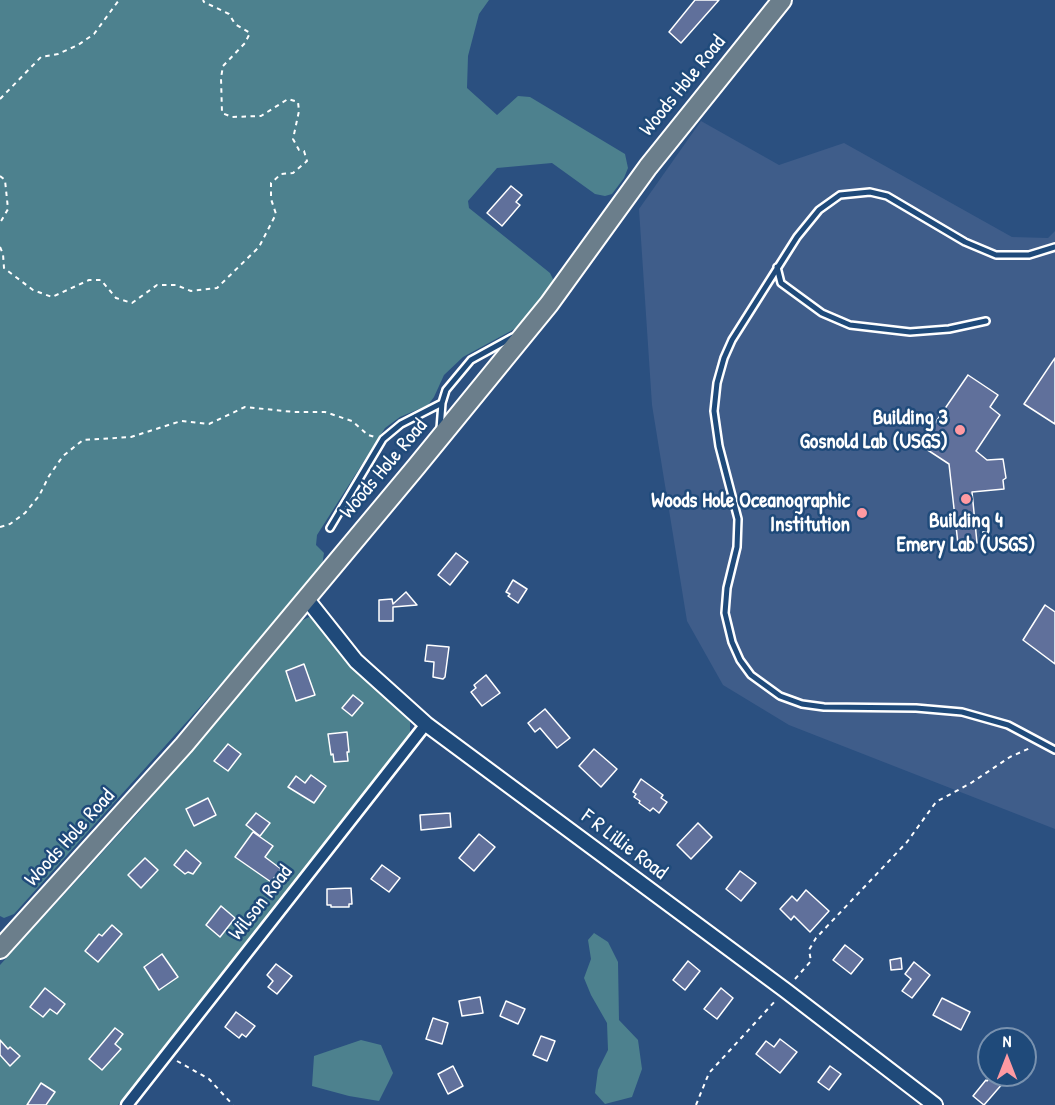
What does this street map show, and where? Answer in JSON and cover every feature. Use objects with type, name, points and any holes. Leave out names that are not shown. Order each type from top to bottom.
[{"type":"highway","name":"Woods Hole Road","points":[[0,949],[184,745],[440,438],[576,268],[648,167],[782,0]]},
{"type":"street","name":"F R Lillie Road","points":[[306,598],[356,661],[426,724],[785,990],[935,1105]]},
{"type":"street","name":"Wilson Road","points":[[127,1105],[426,724]]},
{"type":"lane","points":[[1055,247],[1029,255],[996,255],[965,242],[887,196],[870,192],[850,192],[831,199],[819,210],[777,267],[729,346],[720,371],[714,399],[716,434],[738,519],[738,547],[727,588],[725,613],[730,635],[740,660],[751,675],[780,696],[802,704],[824,707],[916,708],[962,712],[1008,725],[1055,750]]},
{"type":"lane","points":[[777,267],[781,283],[822,313],[850,325],[910,332],[949,329],[986,321]]},
{"type":"lane","points":[[440,438],[442,403],[446,390],[471,360],[530,327]]},
{"type":"lane","points":[[330,528],[384,439],[401,424],[442,403]]},
{"type":"path","points":[[0,99],[41,57],[58,54],[78,45],[94,34],[119,0]]},
{"type":"path","points":[[0,247],[4,268],[33,290],[52,297],[89,280],[101,280],[116,298],[132,303],[157,285],[176,285],[191,291],[217,288],[260,247],[276,214],[271,199],[271,183],[281,174],[293,173],[307,161],[304,151],[299,150],[293,139],[299,111],[298,102],[288,99],[261,116],[232,117],[222,113],[223,66],[245,43],[250,33],[235,24],[229,14],[203,0]]},
{"type":"path","points":[[0,176],[4,180],[8,210],[0,223]]},
{"type":"path","points":[[0,527],[10,524],[25,513],[39,496],[63,456],[83,440],[131,437],[181,422],[208,424],[245,407],[294,412],[325,412],[352,421],[368,435],[384,439]]},
{"type":"path","points":[[696,1105],[709,1073],[811,961],[810,950],[816,938],[880,871],[893,854],[907,842],[936,802],[971,783],[1010,757],[1042,743]]},
{"type":"path","points":[[166,1056],[209,1080],[233,1105]]},
{"type":"shaded area","name":"Woods Hole Oceanographic Institution","points":[[701,121],[779,165],[844,143],[1012,237],[1048,238],[1055,231],[1055,829],[789,725],[723,685],[687,621],[652,405],[639,209]]},
{"type":"green space","points":[[0,0],[489,0],[479,14],[468,56],[467,88],[497,115],[518,96],[530,97],[625,154],[628,168],[624,178],[612,194],[605,196],[595,194],[552,163],[497,168],[468,201],[469,208],[550,273],[553,279],[552,286],[520,326],[463,357],[444,375],[428,405],[400,417],[385,428],[317,535],[316,545],[324,553],[322,566],[245,657],[14,914],[4,918],[0,916]]},
{"type":"green space","points":[[309,617],[314,618],[407,717],[410,722],[410,736],[118,1105],[0,1105],[0,965],[139,812],[299,622]]},
{"type":"green space","points":[[594,933],[608,942],[618,962],[619,1020],[638,1040],[642,1069],[632,1097],[605,1104],[595,1093],[598,1070],[608,1050],[607,1023],[584,978],[591,959],[588,940]]},
{"type":"green space","points":[[361,1040],[381,1045],[393,1073],[379,1101],[312,1086],[314,1056]]},
{"type":"building","points":[[695,0],[719,0],[681,43],[669,32]]},
{"type":"building","points":[[511,186],[522,195],[516,202],[520,205],[502,226],[487,213]]},
{"type":"building","points":[[1055,358],[1055,424],[1024,404]]},
{"type":"building","points":[[968,375],[998,395],[990,407],[1000,415],[976,451],[987,460],[1003,459],[1006,478],[1003,480],[1004,489],[972,492],[977,543],[958,544],[949,464],[920,445]]},
{"type":"building","points":[[456,553],[468,562],[450,585],[438,575]]},
{"type":"building","points":[[513,580],[527,589],[518,603],[506,592]]},
{"type":"building","points":[[406,592],[417,605],[393,607],[393,621],[379,621],[379,600],[392,599],[393,604]]},
{"type":"building","points":[[1045,605],[1055,612],[1055,664],[1023,640]]},
{"type":"building","points":[[427,645],[449,647],[443,679],[433,677],[434,662],[425,661]]},
{"type":"building","points":[[304,664],[315,695],[296,701],[286,671]]},
{"type":"building","points":[[486,675],[500,693],[482,706],[471,692],[476,688],[474,685]]},
{"type":"building","points":[[353,695],[363,703],[352,716],[342,708]]},
{"type":"building","points":[[545,709],[570,738],[557,748],[540,728],[535,732],[528,723]]},
{"type":"building","points":[[347,732],[348,761],[334,762],[328,734]]},
{"type":"building","points":[[228,744],[241,754],[228,771],[214,761]]},
{"type":"building","points":[[594,749],[617,769],[601,787],[579,766]]},
{"type":"building","points":[[311,775],[326,786],[314,803],[288,787],[296,776],[305,783]]},
{"type":"building","points":[[641,779],[663,795],[661,798],[667,802],[659,813],[653,808],[650,811],[634,797],[636,794],[633,792]]},
{"type":"building","points":[[208,798],[216,815],[194,826],[186,809]]},
{"type":"building","points":[[256,813],[270,823],[260,836],[246,825]]},
{"type":"building","points":[[450,813],[451,827],[421,830],[420,815]]},
{"type":"building","points":[[698,823],[712,837],[691,859],[677,845]]},
{"type":"building","points":[[253,832],[273,846],[265,857],[281,869],[271,882],[235,857]]},
{"type":"building","points":[[479,834],[495,847],[474,871],[459,858]]},
{"type":"building","points":[[186,850],[201,863],[193,874],[188,872],[185,874],[174,865]]},
{"type":"building","points":[[145,858],[158,870],[141,888],[128,875]]},
{"type":"building","points":[[382,865],[400,878],[389,892],[371,879]]},
{"type":"building","points":[[740,871],[756,883],[741,901],[726,889]]},
{"type":"building","points":[[351,888],[352,904],[349,904],[349,907],[327,905],[327,889]]},
{"type":"building","points":[[806,890],[829,911],[810,932],[794,916],[791,920],[780,909],[792,896],[797,901]]},
{"type":"building","points":[[221,906],[235,918],[220,937],[206,925]]},
{"type":"building","points":[[112,925],[122,934],[98,962],[85,951],[99,934],[102,936]]},
{"type":"building","points":[[845,945],[863,959],[851,974],[833,960]]},
{"type":"building","points":[[162,954],[178,977],[159,990],[144,967]]},
{"type":"building","points":[[901,958],[902,969],[891,970],[890,960]]},
{"type":"building","points":[[688,961],[700,971],[685,990],[673,980]]},
{"type":"building","points":[[914,962],[930,975],[912,998],[902,991],[911,979],[905,974]]},
{"type":"building","points":[[276,964],[292,976],[277,994],[268,987],[273,981],[267,975]]},
{"type":"building","points":[[45,988],[65,1004],[57,1014],[50,1009],[43,1017],[30,1007]]},
{"type":"building","points":[[721,988],[733,998],[717,1019],[704,1009]]},
{"type":"building","points":[[480,997],[483,1013],[462,1016],[459,1001]]},
{"type":"building","points":[[942,998],[970,1012],[961,1030],[933,1015]]},
{"type":"building","points":[[506,1001],[525,1009],[518,1024],[500,1016]]},
{"type":"building","points":[[236,1012],[255,1026],[246,1037],[242,1034],[239,1038],[225,1027]]},
{"type":"building","points":[[433,1018],[448,1023],[442,1044],[426,1039]]},
{"type":"building","points":[[115,1028],[123,1034],[115,1044],[121,1049],[102,1070],[89,1059]]},
{"type":"building","points":[[541,1036],[555,1041],[547,1061],[533,1055]]},
{"type":"building","points":[[780,1039],[797,1052],[780,1073],[756,1054],[766,1041],[774,1047]]},
{"type":"building","points":[[0,1040],[8,1049],[10,1047],[20,1056],[10,1066],[0,1055]]},
{"type":"building","points":[[453,1066],[463,1086],[448,1094],[438,1074]]},
{"type":"building","points":[[830,1066],[841,1074],[829,1090],[818,1082]]},
{"type":"building","points":[[41,1083],[55,1092],[46,1105],[27,1105]]},
{"type":"building","points":[[980,1087],[1000,1087],[984,1105],[973,1096]]},
{"type":"place","name":"Building 3 Gosnold Lab (USGS)","points":[[960,430]]},
{"type":"place","name":"Building 4 Emery Lab (USGS)","points":[[966,499]]},
{"type":"place","name":"Woods Hole Oceanographic Institution","points":[[862,513]]}]
